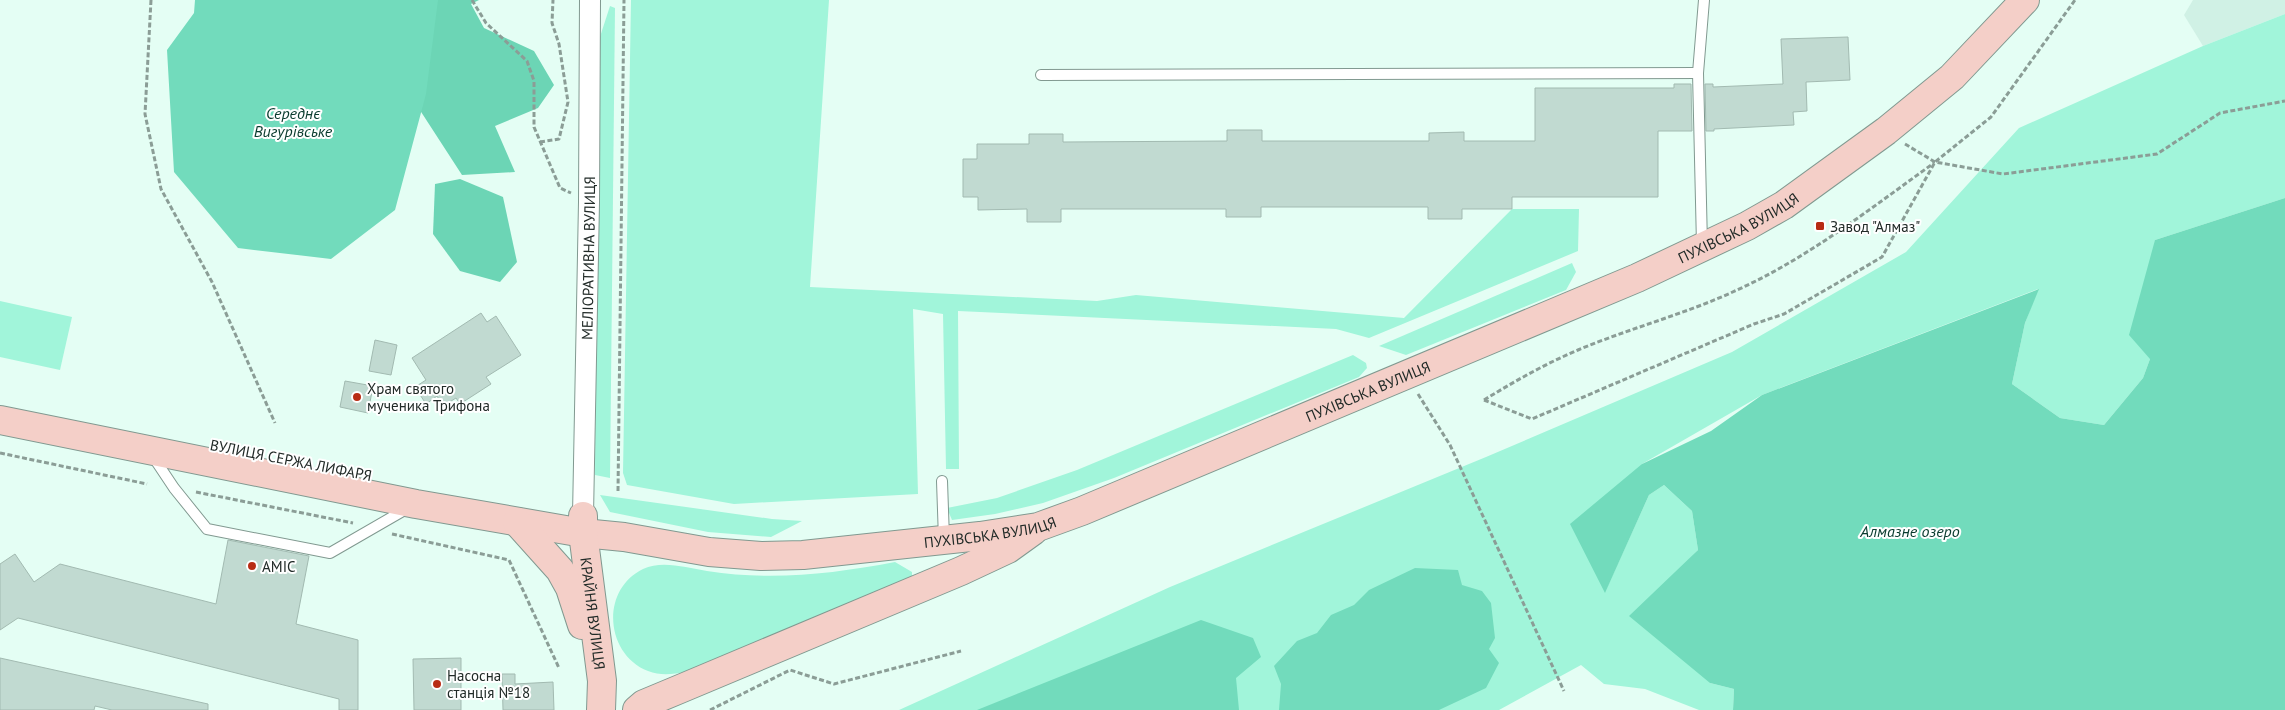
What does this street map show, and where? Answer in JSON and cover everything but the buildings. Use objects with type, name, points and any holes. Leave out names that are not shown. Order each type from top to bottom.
[{"type":"street","name":"МЕЛІОРАТИВНА ВУЛИЦЯ","points":[[583,525],[589,202],[590,0]]},
{"type":"street","name":"ПУХІВСЬКА ВУЛИЦЯ","points":[[583,525],[624,537],[708,552],[761,556],[803,555],[944,540],[1038,527],[1082,511],[1408,376],[1702,248],[1784,205],[1886,132],[1952,77],[2025,0]]},
{"type":"street","name":"ВУЛИЦЯ СЕРЖА ЛИФАРЯ","points":[[0,403],[520,506],[583,525]]},
{"type":"street","name":"ВУЛИЦЯ СЕРЖА ЛИФАРЯ","points":[[0,420],[416,504],[517,522],[583,525]]},
{"type":"street","points":[[517,522],[560,570],[570,588],[602,681]]},
{"type":"street","name":"КРАЙНЯ ВУЛИЦЯ","points":[[583,525],[602,681],[601,710]]},
{"type":"street","points":[[637,710],[644,704],[680,688],[962,571],[1008,549],[1038,527]]},
{"type":"lane","points":[[1702,248],[1698,73],[1704,0]]},
{"type":"lane","points":[[1041,75],[1698,73]]},
{"type":"lane","points":[[148,450],[174,488],[207,529],[330,552],[416,504]]},
{"type":"lane","points":[[942,481],[944,540]]},
{"type":"path","points":[[151,0],[145,114],[161,189],[212,282],[275,423]]},
{"type":"path","points":[[472,0],[486,23],[528,61],[534,81],[534,127],[560,188],[589,202]]},
{"type":"path","points":[[540,142],[559,138],[568,102],[559,44],[552,23],[553,0]]},
{"type":"path","points":[[618,491],[624,0]]},
{"type":"path","points":[[1935,162],[1882,257],[1784,314],[1754,324],[1532,419],[1484,400],[1531,371],[1578,350],[1737,290],[1772,272],[1849,224],[1935,162],[1991,117],[2075,0]]},
{"type":"path","points":[[1886,132],[1935,162],[2003,174],[2157,154],[2220,113],[2285,100]]},
{"type":"path","points":[[1408,376],[1450,446],[1564,691]]},
{"type":"path","points":[[0,453],[146,484]]},
{"type":"path","points":[[190,491],[353,523]]},
{"type":"path","points":[[387,532],[509,560],[559,668]]},
{"type":"path","points":[[710,710],[790,670],[834,684],[960,651]]},
{"type":"shaded area","points":[[428,0],[479,0],[471,4],[484,28],[534,51],[554,85],[538,108],[495,126],[515,172],[462,175],[414,101]]},
{"type":"shaded area","points":[[631,0],[829,0],[810,287],[1097,301],[1136,295],[1404,318],[1512,209],[1579,209],[1578,251],[1369,338],[1336,329],[958,311],[959,469],[946,469],[943,314],[913,309],[918,494],[734,504],[627,485],[623,473]]},
{"type":"shaded area","points":[[2193,0],[2285,0],[2285,14],[2203,46],[2184,15]]},
{"type":"shaded area","points":[[610,6],[615,8],[610,478],[595,475],[597,46]]},
{"type":"shaded area","points":[[2285,14],[2285,198],[2155,240],[2150,359],[2143,378],[2104,425],[2060,418],[2012,384],[2025,323],[2038,289],[1762,395],[1642,464],[1605,592],[1649,495],[1664,485],[1692,511],[1698,550],[1683,566],[1710,683],[1734,689],[1733,710],[1699,710],[1645,689],[1604,684],[1581,665],[1499,710],[899,710],[1170,587],[1486,457],[1732,352],[1906,252],[2019,128],[2203,46]]},
{"type":"shaded area","points":[[460,179],[503,197],[517,262],[500,282],[460,271],[433,234],[435,184]]},
{"type":"shaded area","points":[[1572,263],[1576,272],[1566,290],[1406,355],[1379,346]]},
{"type":"shaded area","points":[[0,301],[72,317],[60,370],[0,357]]},
{"type":"shaded area","points":[[1353,355],[1366,363],[1367,368],[1359,377],[1114,478],[1043,503],[995,514],[952,520],[947,508],[997,498],[1077,470]]},
{"type":"shaded area","points":[[600,495],[772,519],[802,521],[771,537],[708,532],[610,512]]},
{"type":"shaded area","points":[[895,562],[912,572],[912,579],[686,672],[662,674],[648,671],[634,663],[623,651],[616,637],[613,622],[614,606],[620,591],[629,579],[651,566],[667,565],[731,574],[778,576],[825,573]]},
{"type":"water","name":"Середнє Вигурівське","points":[[195,0],[438,0],[426,94],[395,210],[331,259],[238,248],[174,172],[167,50],[194,13]]},
{"type":"water","name":"Алмазне озеро","points":[[2285,198],[2285,710],[1733,710],[1734,689],[1710,683],[1629,616],[1698,550],[1692,511],[1664,485],[1649,495],[1605,593],[1570,524],[1642,464],[1711,431],[1762,395],[2039,289],[2025,323],[2012,384],[2060,418],[2104,425],[2143,378],[2150,359],[2129,335],[2155,240]]},
{"type":"water","points":[[1415,568],[1458,570],[1462,585],[1482,591],[1491,603],[1495,638],[1489,649],[1499,663],[1486,688],[1439,710],[1279,710],[1281,684],[1274,666],[1297,641],[1317,633],[1331,615],[1354,605],[1369,590]]},
{"type":"water","points":[[1201,620],[1253,638],[1261,657],[1236,678],[1239,710],[977,710]]},
{"type":"place","name":"Завод \"Алмаз\"","points":[[1820,226]]},
{"type":"place","name":"Храм святого мученика Трифона","points":[[357,397]]},
{"type":"place","name":"AMIC","points":[[252,566]]},
{"type":"place","name":"Насосна станція №18","points":[[437,684]]}]
